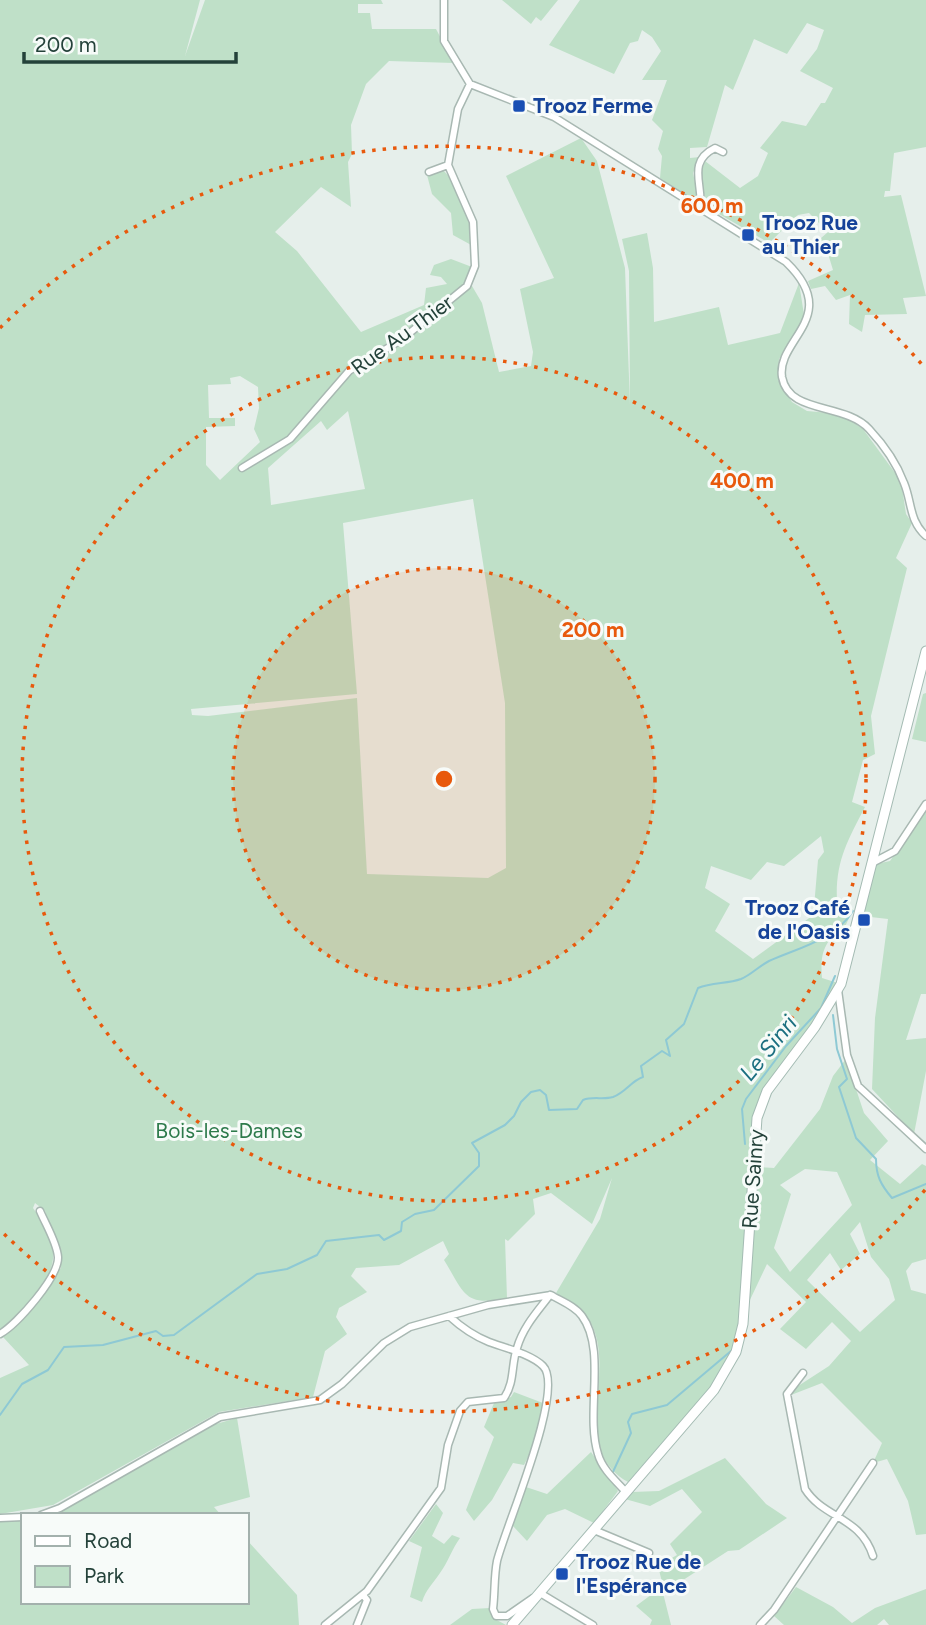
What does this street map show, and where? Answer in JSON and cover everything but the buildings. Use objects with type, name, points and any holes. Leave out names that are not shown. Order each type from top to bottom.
[{"type":"street","points":[[444,0],[444,40],[470,84],[554,117],[795,271],[806,293],[808,318],[785,357],[782,377],[790,393],[804,405],[850,414],[869,428],[900,471],[915,521],[926,536]]},
{"type":"street","points":[[429,172],[448,165],[458,109],[470,84]]},
{"type":"street","points":[[699,208],[701,200],[696,179],[698,165],[710,150],[715,148],[723,152]]},
{"type":"street","name":"Rue Au Thier","points":[[242,468],[290,439],[349,371],[401,340],[467,286],[475,266],[473,222],[448,165]]},
{"type":"street","name":"Rue Sainry","points":[[512,1625],[714,1390],[736,1352],[747,1283],[757,1118],[767,1091],[816,1027],[838,990],[874,862],[926,651]]},
{"type":"street","points":[[874,862],[895,851],[926,804]]},
{"type":"street","points":[[838,990],[847,1055],[858,1086],[926,1149]]},
{"type":"street","points":[[0,1334],[13,1327],[57,1270],[58,1255],[40,1211]]},
{"type":"street","points":[[46,1513],[60,1508],[220,1417],[320,1400],[342,1384],[392,1337],[410,1327],[488,1305],[551,1295],[581,1315],[589,1331],[593,1350],[594,1441],[607,1471],[626,1492]]},
{"type":"street","points":[[326,1625],[363,1595],[409,1536],[441,1488],[448,1445],[460,1411],[468,1402],[504,1398],[511,1388],[515,1352],[523,1330],[551,1295]]},
{"type":"street","points":[[449,1316],[463,1328],[542,1365],[548,1374],[547,1400],[535,1450],[497,1562],[493,1609],[496,1616],[507,1616],[538,1595],[593,1625]]},
{"type":"street","points":[[803,1373],[787,1394],[805,1489],[813,1501],[867,1538],[873,1556]]},
{"type":"street","points":[[760,1625],[774,1610],[873,1463]]},
{"type":"street","points":[[0,1518],[21,1517]]},
{"type":"street","points":[[594,1530],[649,1553]]},
{"type":"street","points":[[357,1625],[367,1600],[363,1595]]},
{"type":"green space","name":"Bois-les-Dames","points":[[0,0],[200,0],[185,56],[205,0],[381,0],[383,4],[358,4],[358,13],[370,13],[372,29],[436,29],[454,63],[389,61],[366,84],[351,125],[352,154],[348,162],[351,207],[321,187],[275,232],[297,251],[361,332],[424,305],[426,288],[447,284],[441,277],[430,275],[434,265],[451,259],[472,267],[472,286],[482,303],[499,372],[531,366],[533,352],[520,289],[554,278],[506,176],[581,138],[597,161],[625,268],[630,405],[629,271],[622,239],[647,233],[653,268],[654,322],[719,307],[728,345],[780,333],[799,283],[805,321],[779,359],[778,380],[792,402],[807,411],[841,414],[863,429],[901,481],[906,514],[912,523],[896,558],[907,568],[871,716],[875,754],[863,760],[852,802],[865,807],[840,864],[837,902],[814,907],[818,860],[824,852],[821,836],[784,866],[767,862],[751,880],[711,866],[705,888],[730,904],[715,931],[753,959],[816,913],[853,909],[844,929],[831,938],[824,949],[822,978],[841,984],[767,1091],[757,1118],[745,1296],[733,1353],[712,1386],[628,1482],[610,1468],[601,1450],[597,1431],[598,1345],[592,1325],[581,1311],[556,1293],[600,1219],[612,1178],[592,1224],[551,1193],[533,1199],[535,1214],[508,1241],[505,1239],[507,1298],[482,1301],[467,1295],[444,1260],[449,1254],[443,1241],[399,1265],[356,1268],[351,1276],[367,1292],[339,1308],[336,1317],[347,1334],[325,1351],[313,1397],[219,1412],[53,1505],[0,1514],[0,1378],[29,1365],[3,1337],[61,1268],[45,1211],[35,1203],[33,1208],[52,1244],[50,1271],[43,1284],[9,1326],[0,1331]],"holes":[[[240,376],[258,387],[259,408],[254,429],[260,442],[220,480],[206,465],[206,427],[235,426],[235,418],[209,418],[208,385],[231,384],[230,378]],[[348,411],[365,489],[271,505],[268,468],[321,421],[327,430]],[[473,499],[505,703],[506,868],[488,878],[367,874],[357,698],[208,716],[192,715],[191,709],[357,694],[343,523]]]},
{"type":"green space","points":[[502,0],[558,0],[541,21],[536,17],[531,24]]},
{"type":"green space","points":[[580,0],[926,0],[926,147],[894,153],[890,191],[885,191],[884,197],[901,195],[926,296],[903,298],[907,314],[865,315],[862,332],[849,324],[850,295],[836,300],[825,286],[811,289],[808,281],[833,270],[826,247],[814,249],[813,245],[828,232],[809,213],[798,215],[769,243],[707,207],[700,175],[705,161],[740,188],[758,176],[768,153],[760,148],[782,121],[806,126],[821,103],[825,103],[833,88],[800,71],[817,49],[824,30],[807,23],[787,54],[754,39],[733,90],[725,85],[707,147],[690,148],[690,158],[700,157],[693,173],[698,197],[691,200],[660,178],[662,156],[658,149],[663,131],[652,120],[667,80],[642,80],[661,51],[652,37],[642,30],[638,41],[630,43],[614,74],[549,45]]},
{"type":"green space","points":[[443,170],[464,196],[472,222],[473,246],[453,235],[451,213],[432,194],[427,175]]},
{"type":"green space","points":[[926,693],[926,742],[912,739],[923,694]]},
{"type":"green space","points":[[926,809],[926,994],[921,994],[906,1040],[926,1038],[926,1071],[914,1134],[872,1089],[875,1018],[888,919],[862,916],[876,864],[890,861]]},
{"type":"green space","points":[[846,1059],[864,1113],[888,1141],[870,1160],[900,1184],[922,1164],[926,1166],[926,1259],[912,1263],[906,1271],[911,1290],[926,1294],[926,1534],[916,1535],[908,1501],[887,1459],[873,1463],[882,1443],[822,1383],[791,1395],[795,1388],[829,1366],[851,1341],[832,1322],[806,1349],[780,1329],[806,1302],[767,1264],[749,1302],[758,1167],[774,1168],[820,1109],[833,1076]],"holes":[[[805,1169],[837,1172],[852,1205],[790,1272],[774,1248],[791,1194],[780,1185]],[[860,1222],[871,1257],[889,1279],[895,1300],[860,1332],[807,1280],[830,1253],[841,1270],[860,1254],[850,1234]]]},
{"type":"green space","points":[[514,1392],[543,1403],[533,1447],[524,1465],[513,1463],[492,1500],[474,1521],[466,1510],[494,1437],[484,1427],[494,1403],[511,1397]]},
{"type":"green space","points":[[237,1418],[250,1497],[214,1507],[219,1513],[55,1513],[209,1426]]},
{"type":"green space","points":[[591,1452],[618,1491],[594,1523],[565,1509],[547,1515],[527,1541],[512,1525],[526,1487],[547,1494]]},
{"type":"green space","points":[[725,1458],[766,1504],[787,1518],[739,1550],[728,1551],[663,1593],[671,1625],[650,1625],[652,1620],[636,1606],[663,1586],[658,1566],[677,1555],[670,1544],[702,1512],[682,1489],[650,1506],[625,1499],[632,1492],[659,1491]]},
{"type":"green space","points":[[436,1504],[443,1513],[432,1536],[444,1544],[452,1535],[460,1538],[422,1602],[410,1597],[422,1547],[409,1541]]},
{"type":"green space","points":[[21,1520],[21,1604],[248,1604],[248,1541],[297,1595],[299,1625],[0,1625],[0,1521]]},
{"type":"green space","points":[[796,1587],[833,1607],[852,1623],[875,1608],[926,1589],[926,1625],[889,1625],[884,1619],[877,1625],[784,1625],[774,1616]]},
{"type":"green space","points":[[490,1608],[495,1619],[506,1625],[450,1625],[472,1609]]},
{"type":"waterway","points":[[0,1415],[22,1384],[48,1370],[64,1347],[103,1345],[156,1331],[163,1336],[174,1335],[257,1274],[287,1269],[317,1255],[326,1241],[379,1235],[384,1240],[401,1231],[402,1222],[415,1214],[434,1210],[479,1166],[479,1153],[472,1143],[505,1125],[531,1092],[540,1090],[546,1095],[549,1110],[577,1109],[583,1100],[618,1095],[643,1077],[641,1066],[662,1051],[670,1056],[666,1040],[684,1024],[698,988],[745,977],[769,961],[826,936],[853,911]]},
{"type":"waterway","name":"Le Sinri","points":[[745,1144],[742,1109],[746,1099],[786,1046],[821,1008],[835,976]]},
{"type":"waterway","points":[[833,1015],[837,1049],[847,1079],[839,1087],[856,1138],[876,1159],[880,1180],[892,1198],[926,1184]]},
{"type":"waterway","points":[[612,1474],[631,1433],[628,1422],[632,1414],[667,1405],[731,1351]]},
{"type":"place","name":"Trooz Ferme","points":[[519,106]]},
{"type":"place","name":"Trooz Rue au Thier","points":[[748,235]]},
{"type":"place","name":"Trooz Café de l'Oasis","points":[[864,920]]},
{"type":"place","name":"Trooz Rue de l'Espérance","points":[[562,1574]]}]
